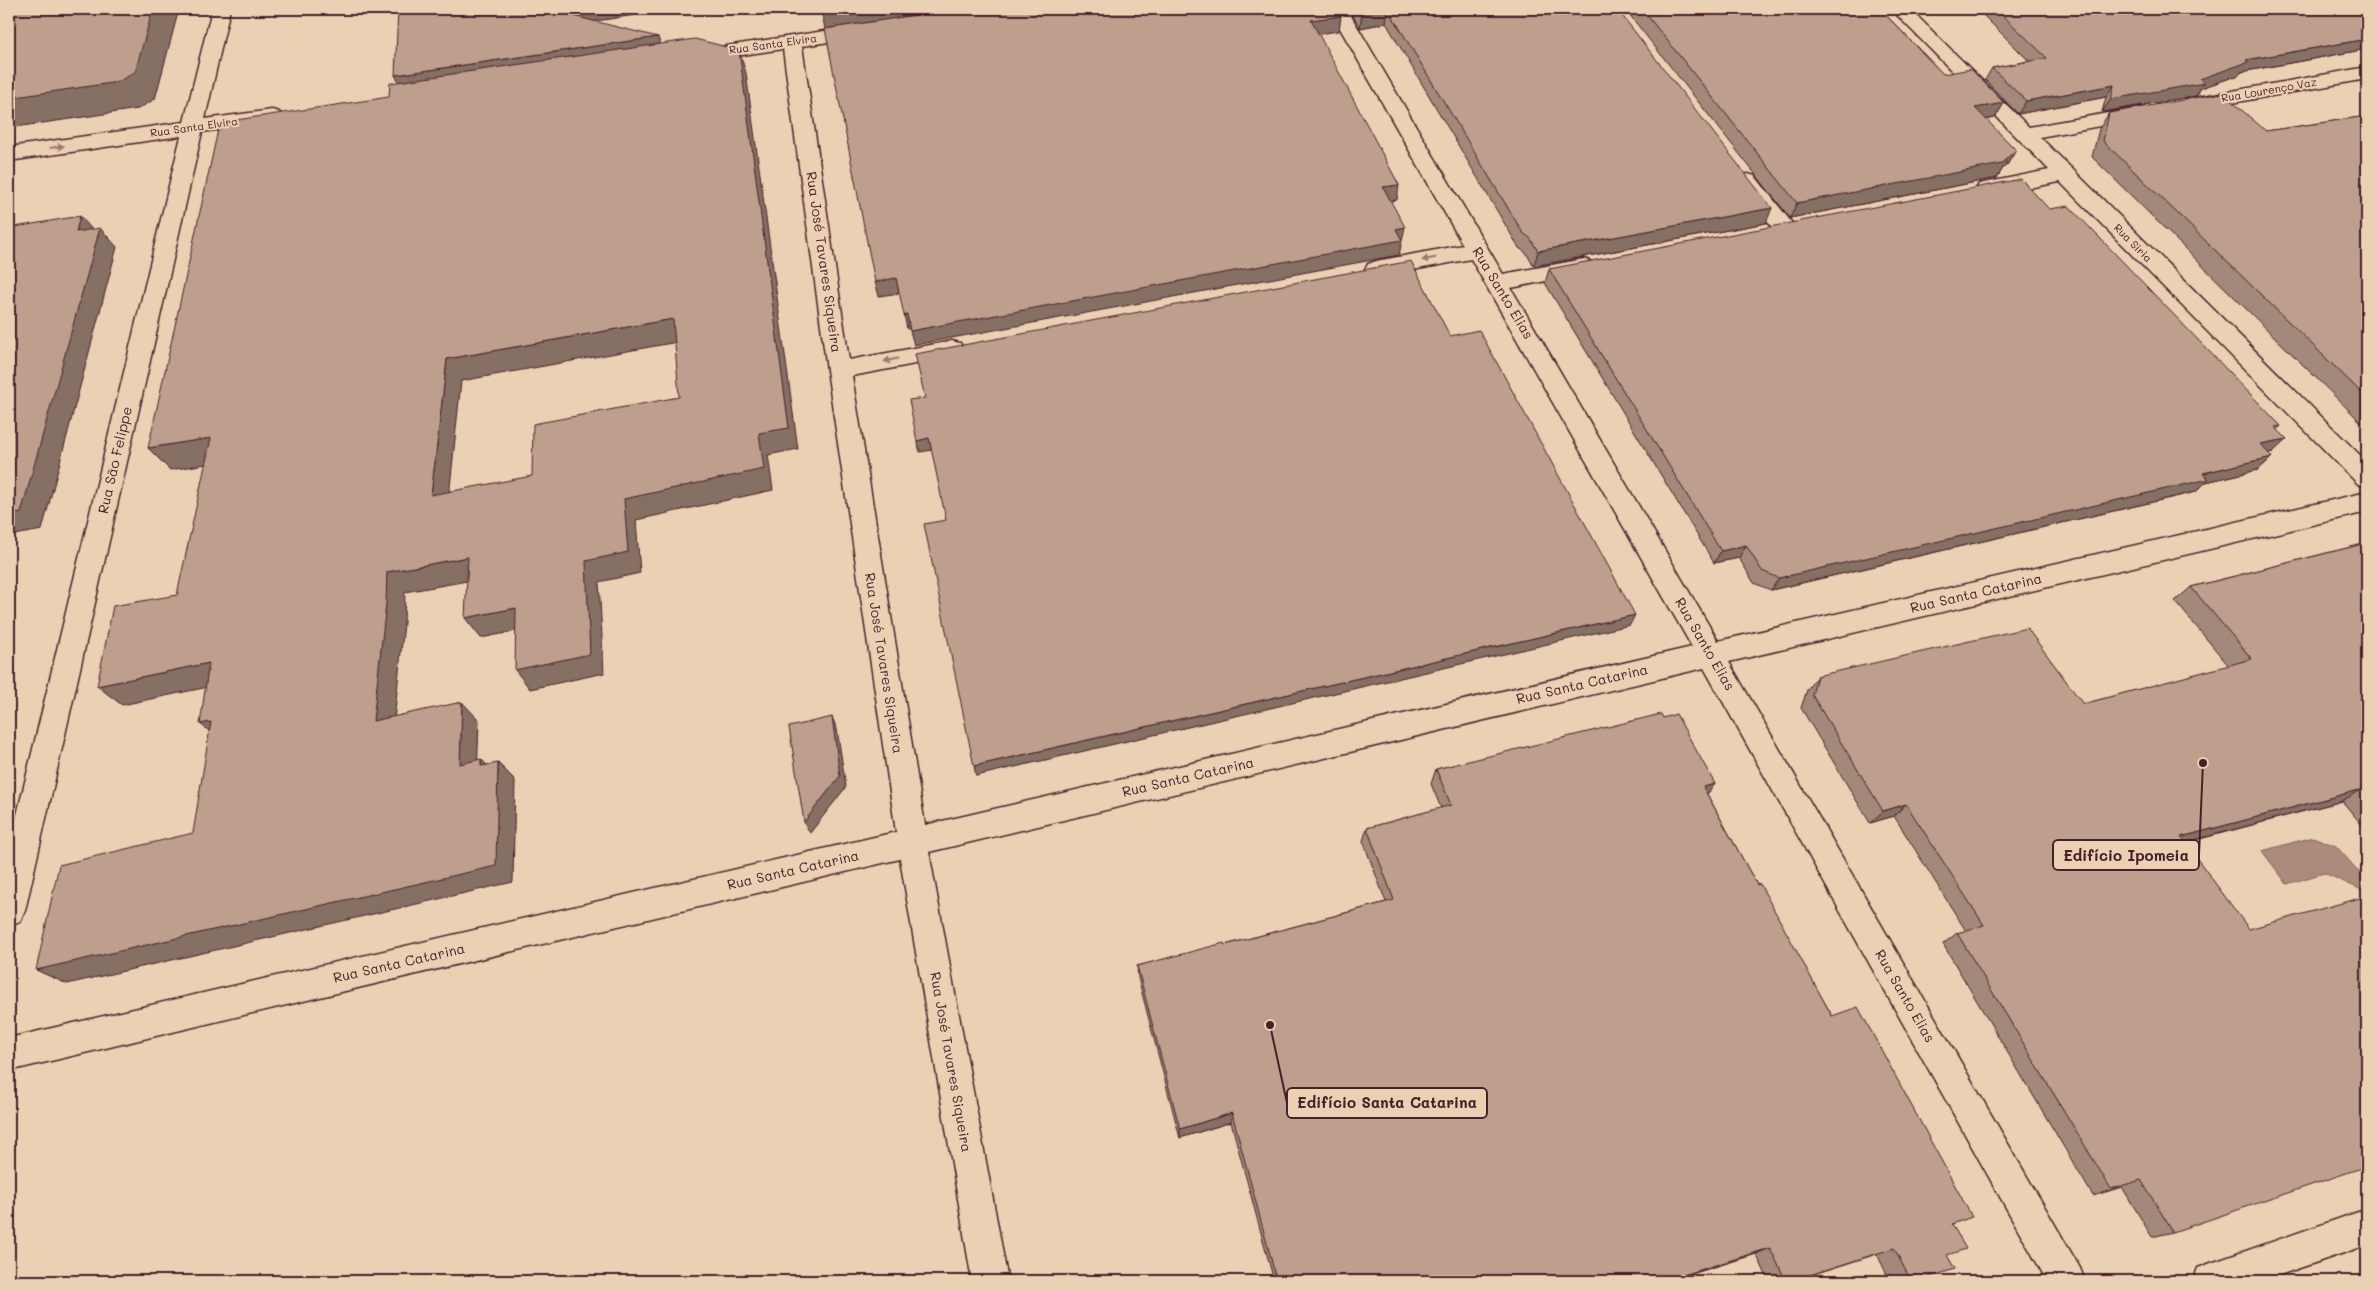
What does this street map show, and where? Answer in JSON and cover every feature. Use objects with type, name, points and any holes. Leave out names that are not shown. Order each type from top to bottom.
[{"type":"street","name":"Rua São Felippe","points":[[9,911],[221,9]]},
{"type":"street","name":"Rua Santo Elias","points":[[1338,9],[1498,283],[1711,655],[2066,1281]]},
{"type":"street","name":"Rua Síria","points":[[1900,9],[2367,477]]},
{"type":"street","name":"Rua Santa Elvira","points":[[684,57],[878,28]]},
{"type":"street","name":"Rua José Tavares Siqueira","points":[[792,42],[839,370],[912,842],[990,1281]]},
{"type":"street","name":"Rua Lourenço Vaz","points":[[2024,134],[2367,73]]},
{"type":"street","name":"Rua Santa Elvira","points":[[9,154],[292,113]]},
{"type":"street","points":[[1735,165],[1784,228]]},
{"type":"street","points":[[1967,192],[2064,174]]},
{"type":"street","points":[[1360,272],[1477,250]]},
{"type":"street","points":[[1498,283],[1603,263]]},
{"type":"street","points":[[839,370],[977,344]]},
{"type":"street","name":"Rua Santa Catarina","points":[[9,1055],[2367,502]]},
{"type":"street","points":[[2211,1281],[2367,1227]]},
{"type":"shaded area","points":[[2313,837],[2336,846],[2367,881],[2367,887],[2362,890],[2324,873],[2287,884],[2262,851]]},
{"type":"building","points":[[9,9],[153,9],[135,72],[118,82],[9,98]]},
{"type":"building","points":[[398,9],[570,9],[553,11],[658,37],[395,75]]},
{"type":"building","points":[[821,9],[856,9],[822,14]]},
{"type":"building","points":[[955,9],[1337,9],[1341,16],[1311,20],[1399,185],[1383,187],[1405,227],[1396,229],[1402,240],[910,331],[907,314],[904,315],[896,278],[875,282],[825,29]]},
{"type":"building","points":[[1360,9],[1386,9],[1362,12]]},
{"type":"building","points":[[1388,9],[1617,9],[1772,208],[1538,251],[1530,238],[1523,233]]},
{"type":"building","points":[[1642,9],[1880,9],[1943,74],[1971,69],[2004,103],[1975,108],[2016,150],[2004,161],[2007,163],[1797,203]]},
{"type":"building","points":[[1996,9],[2367,9],[2367,39],[2246,60],[2248,62],[2200,79],[2205,83],[2111,99],[2114,85],[2026,101],[1992,68],[2047,58]]},
{"type":"building","points":[[695,39],[739,50],[789,428],[759,433],[764,469],[624,499],[628,552],[586,561],[590,654],[515,670],[516,608],[465,618],[468,557],[387,572],[386,603],[373,721],[462,702],[460,764],[481,759],[481,766],[498,763],[496,866],[36,970],[59,865],[193,833],[211,722],[200,724],[209,663],[97,686],[113,606],[177,595],[211,438],[148,448],[218,130],[236,120],[389,97],[390,83]],"holes":[[[673,319],[679,397],[533,424],[532,476],[431,495],[447,359]]]},
{"type":"building","points":[[2222,93],[2266,131],[2367,116],[2367,398],[2103,141],[2109,113]]},
{"type":"building","points":[[2021,179],[2049,209],[2069,206],[2281,426],[2275,427],[2287,439],[2260,444],[2272,457],[2203,473],[2209,479],[1779,578],[1762,571],[1746,545],[1721,551],[1549,269]]},
{"type":"building","points":[[80,216],[76,232],[100,228],[21,513],[9,515],[9,228]]},
{"type":"building","points":[[1411,261],[1450,336],[1479,330],[1635,615],[974,766],[924,524],[946,520],[929,438],[917,441],[909,400],[925,398],[915,354]]},
{"type":"building","points":[[2367,543],[2367,795],[2363,789],[2181,837],[2249,929],[2367,896],[2367,1166],[2173,1232],[2141,1180],[2111,1189],[1957,933],[1984,925],[1906,804],[1883,811],[1812,695],[1817,676],[2027,628],[2083,704],[2252,659],[2191,587]]},
{"type":"building","points":[[1661,714],[1663,718],[1676,714],[1715,784],[1703,787],[1757,885],[1760,884],[1832,1016],[1858,1007],[1972,1217],[1952,1224],[1966,1249],[1947,1255],[1955,1269],[1911,1281],[1894,1248],[1786,1281],[1770,1248],[1664,1281],[1277,1281],[1232,1113],[1180,1129],[1137,966],[1224,943],[1225,945],[1394,900],[1367,828],[1451,805],[1436,769]]},
{"type":"building","points":[[832,717],[840,776],[804,822],[789,727]]},
{"type":"place","name":"Edifício Ipomeia","points":[[2203,763]]},
{"type":"place","name":"Edifício Santa Catarina","points":[[1270,1025]]}]
